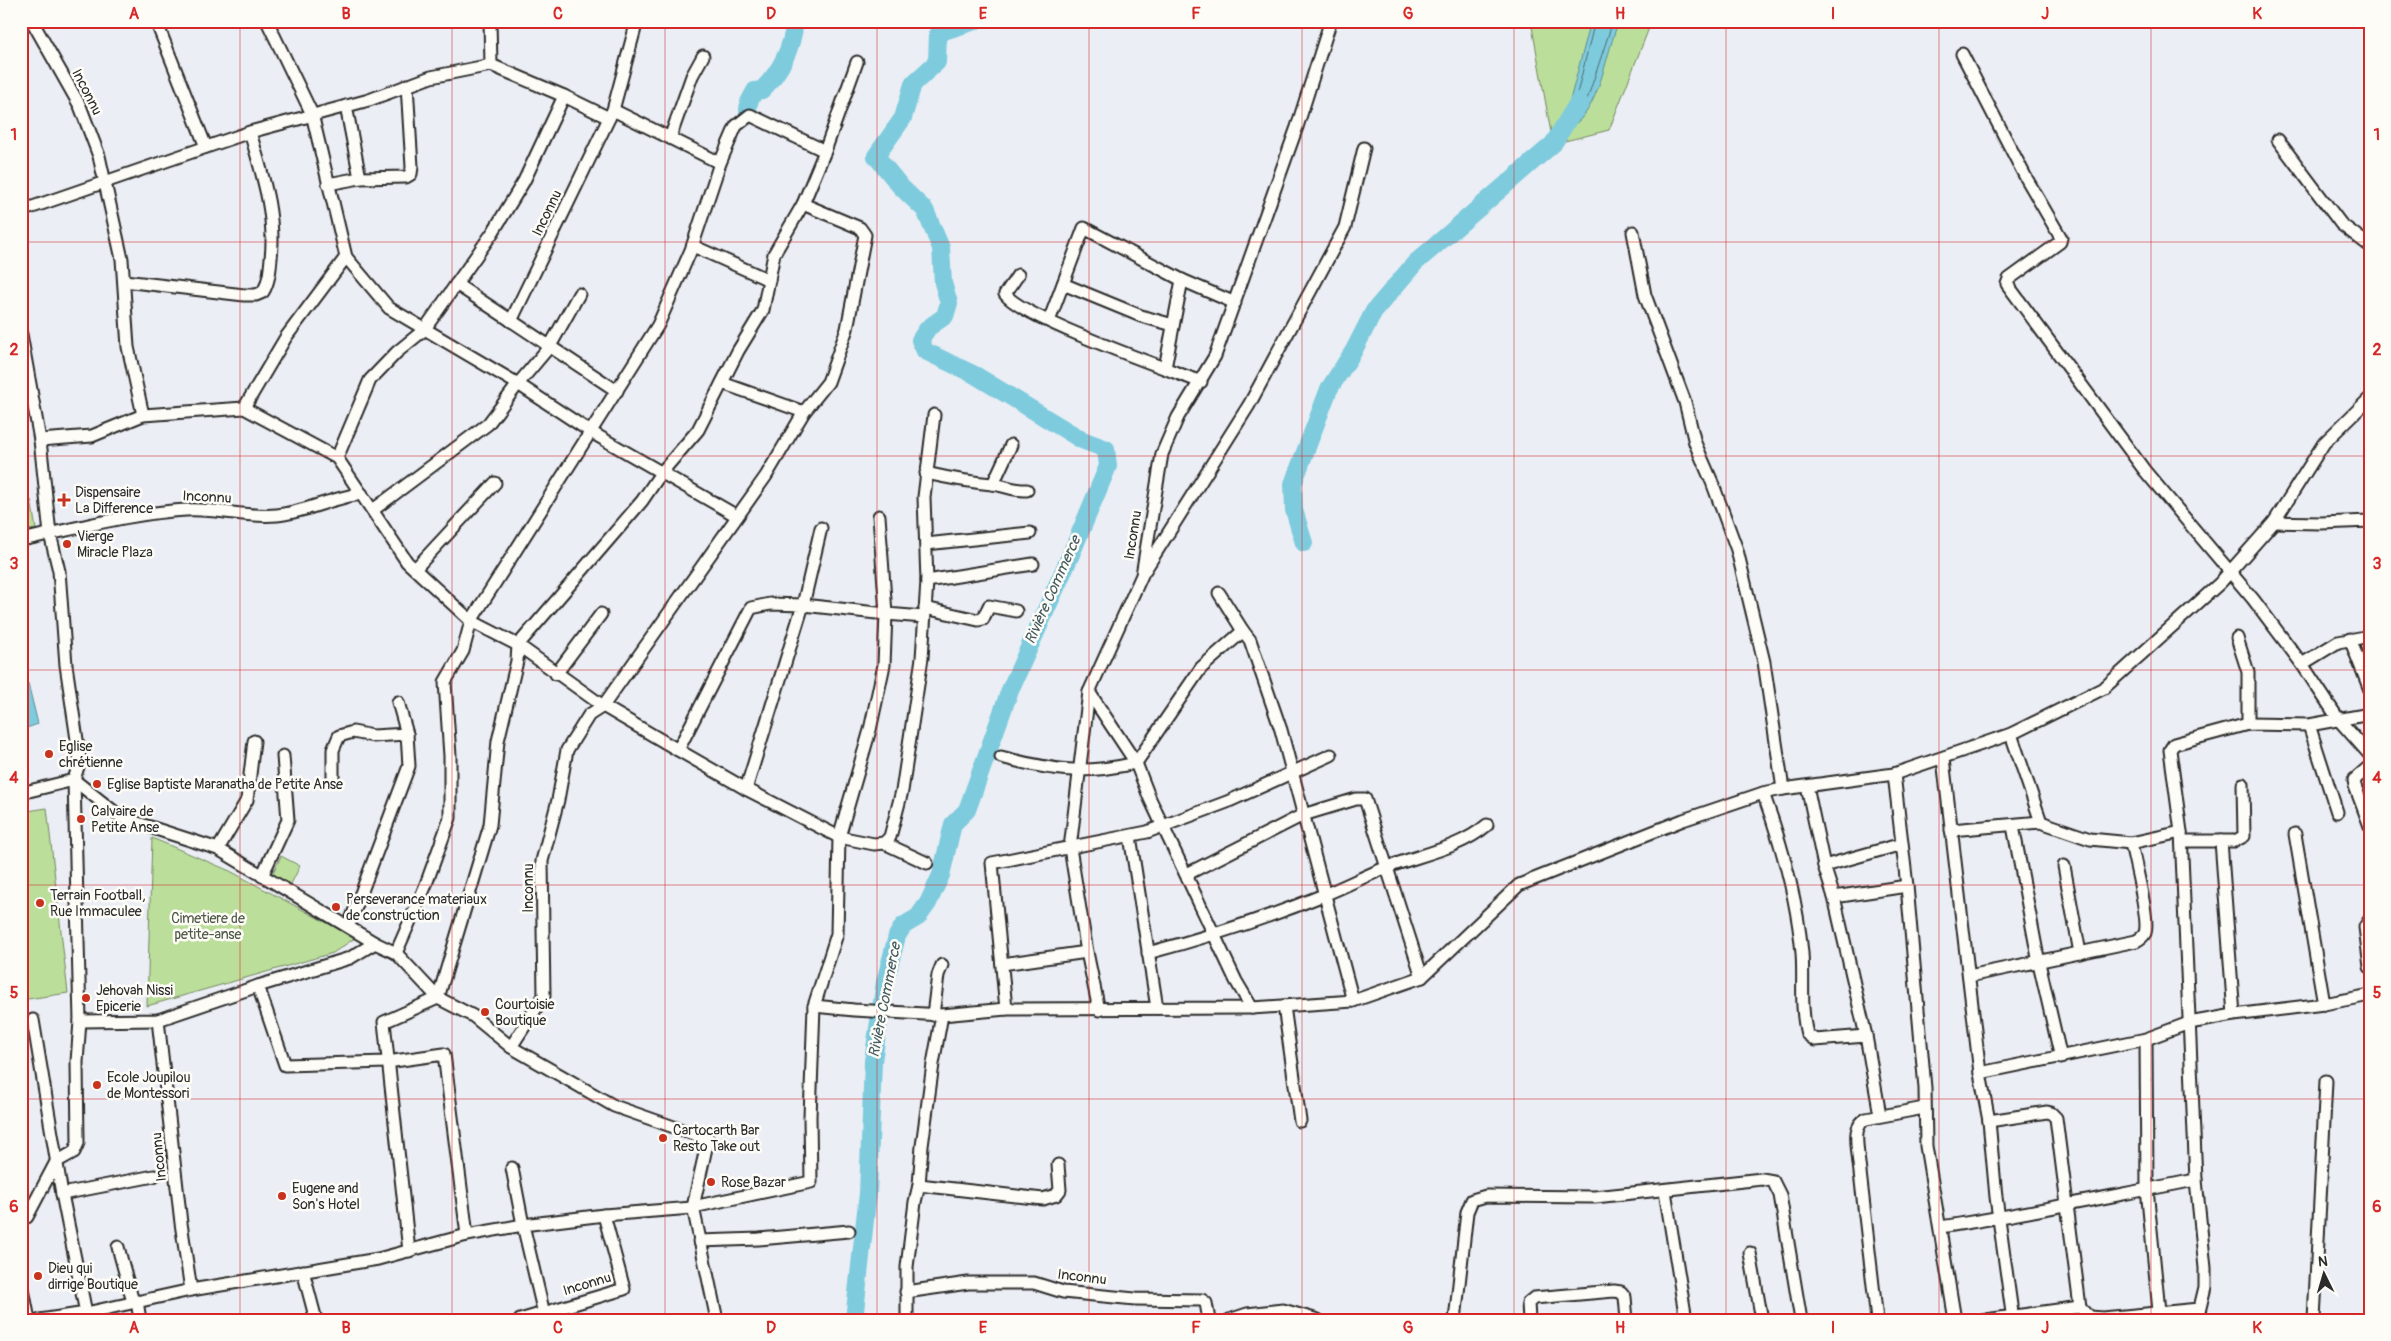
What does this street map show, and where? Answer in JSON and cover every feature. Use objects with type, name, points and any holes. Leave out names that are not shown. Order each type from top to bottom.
[{"type":"street","name":"Inconnu","points":[[32,21],[80,106],[99,156],[122,259],[128,347],[143,415]]},
{"type":"street","points":[[156,21],[206,147]]},
{"type":"street","points":[[267,21],[312,114],[346,257],[389,308],[518,384],[591,432],[736,516]]},
{"type":"street","points":[[490,21],[491,65]]},
{"type":"street","name":"Inconnu","points":[[511,321],[611,114],[637,21]]},
{"type":"street","name":"Inconnu","points":[[1099,1010],[1086,952],[1070,848],[1090,692],[1142,575],[1162,454],[1178,417],[1201,382],[1215,356],[1235,303],[1258,231],[1297,127],[1330,23]]},
{"type":"street","points":[[1962,54],[2025,176],[2060,238],[2060,242],[2008,280],[2007,284],[2145,471],[2231,571],[2302,664],[2339,720],[2370,755]]},
{"type":"street","points":[[670,138],[692,76],[704,56]]},
{"type":"street","points":[[409,1251],[384,1022],[438,998],[490,826],[498,741],[518,645],[642,501],[661,473],[698,430],[722,382],[763,310],[774,254],[803,204],[825,151],[857,62]]},
{"type":"street","points":[[21,211],[250,132],[369,100],[431,77],[491,65],[670,138],[720,163]]},
{"type":"street","points":[[328,184],[360,178],[406,177],[411,174],[407,85]]},
{"type":"street","points":[[337,458],[370,380],[397,352],[424,330],[493,232],[524,182],[564,96]]},
{"type":"street","points":[[346,106],[360,178]]},
{"type":"street","points":[[396,953],[425,888],[450,818],[450,756],[445,682],[463,651],[471,621],[658,325],[693,246],[720,163],[736,126],[750,115],[825,151]]},
{"type":"street","points":[[124,281],[244,295],[256,295],[263,292],[270,270],[273,238],[272,217],[250,132]]},
{"type":"street","points":[[2278,140],[2341,224],[2370,246]]},
{"type":"street","points":[[1142,575],[1249,405],[1345,227],[1364,148]]},
{"type":"street","name":"Inconnu","points":[[511,1047],[544,996],[542,861],[558,800],[567,750],[589,715],[603,706],[766,476],[804,412],[828,382],[838,356],[853,301],[865,235],[860,228],[803,204]]},
{"type":"street","points":[[1049,321],[1084,228],[1182,280],[1235,303]]},
{"type":"street","points":[[1633,232],[1645,295],[1685,402],[1695,443],[1712,482],[1739,559],[1764,662],[1783,788]]},
{"type":"street","points":[[693,246],[769,280]]},
{"type":"street","points":[[244,408],[286,337],[346,257]]},
{"type":"street","points":[[1018,275],[1005,294],[1010,302],[1049,321],[1201,382]]},
{"type":"street","points":[[1165,368],[1182,280]]},
{"type":"street","points":[[456,284],[617,391]]},
{"type":"street","points":[[1063,284],[1141,316],[1173,325]]},
{"type":"street","points":[[373,510],[488,424],[550,346],[579,294]]},
{"type":"street","points":[[21,334],[26,379],[40,440],[50,534],[60,571],[66,665],[80,760],[74,780],[80,1021],[77,1062],[78,1143],[74,1152],[56,1162],[27,1218],[21,1219]]},
{"type":"street","points":[[722,382],[804,412]]},
{"type":"street","points":[[814,1006],[937,1015],[1006,1008],[1099,1010],[1252,1008],[1353,1001],[1422,977],[1519,885],[1683,820],[1763,793],[1783,788],[1894,774],[1943,759],[2011,734],[2104,688],[2220,583],[2274,522],[2324,444],[2370,398]]},
{"type":"street","points":[[40,440],[92,436],[143,415],[244,408],[337,458],[407,562],[471,621],[518,645],[603,706],[746,789],[840,833],[874,844],[884,843],[927,863]]},
{"type":"street","points":[[884,843],[890,837],[902,792],[922,658],[927,581],[926,473],[934,415]]},
{"type":"street","points":[[993,484],[1011,445]]},
{"type":"street","points":[[926,473],[979,484],[993,484],[1017,490],[1027,490]]},
{"type":"street","points":[[414,569],[495,483]]},
{"type":"street","name":"Inconnu","points":[[21,540],[130,517],[185,510],[276,515],[308,509],[339,497],[362,494]]},
{"type":"street","points":[[40,1320],[87,1316],[135,1301],[191,1290],[378,1259],[468,1235],[523,1225],[604,1215],[693,1208],[811,1182],[810,1117],[814,1006],[837,934],[840,833],[870,730],[884,665],[886,614],[879,516]]},
{"type":"street","points":[[2274,522],[2370,521]]},
{"type":"street","points":[[746,789],[803,605],[821,528]]},
{"type":"street","points":[[926,544],[1030,533]]},
{"type":"street","points":[[927,581],[1033,564]]},
{"type":"street","points":[[1219,593],[1250,640],[1268,692],[1353,1001]]},
{"type":"street","points":[[678,750],[751,608],[770,604],[803,605],[886,614],[924,612],[978,620],[983,619],[989,606],[1016,612]]},
{"type":"street","points":[[556,674],[600,614]]},
{"type":"street","points":[[1002,757],[1038,766],[1079,772],[1109,769],[1136,763],[1201,668],[1243,631]]},
{"type":"street","points":[[2302,664],[2338,642],[2370,636]]},
{"type":"street","points":[[2237,638],[2248,672],[2248,724]]},
{"type":"street","points":[[2350,639],[2370,690]]},
{"type":"street","points":[[1090,692],[1136,763],[1215,935],[1252,1008]]},
{"type":"street","points":[[347,924],[352,920],[409,766],[407,734],[398,702]]},
{"type":"street","points":[[1989,1121],[2051,1113],[2056,1118],[2080,1307],[2090,1317],[2159,1311],[2198,1314],[2205,1287],[2205,1268],[2196,1180],[2182,837],[2170,750],[2174,744],[2248,724],[2309,725],[2370,714]]},
{"type":"street","points":[[2309,725],[2337,812]]},
{"type":"street","points":[[333,780],[333,750],[336,741],[344,733],[353,732],[373,736],[407,734]]},
{"type":"street","points":[[2011,734],[2041,822]]},
{"type":"street","points":[[218,850],[247,800],[254,741]]},
{"type":"street","points":[[1006,1008],[992,863],[1130,836],[1164,827],[1331,755]]},
{"type":"street","points":[[262,876],[288,820],[283,756]]},
{"type":"street","points":[[1943,759],[1980,1074],[1989,1121],[2013,1318]]},
{"type":"street","points":[[2370,766],[2354,780],[2354,786],[2370,826]]},
{"type":"street","points":[[1894,774],[1907,886],[1924,1088],[1926,1146],[1955,1320]]},
{"type":"street","points":[[21,793],[74,780]]},
{"type":"street","points":[[74,780],[122,818],[218,850],[347,924],[375,943],[396,953],[438,998],[474,1016],[511,1047],[614,1106],[708,1139],[693,1208],[717,1320]]},
{"type":"street","points":[[1951,830],[2013,826],[2041,822],[2090,839],[2131,843],[2182,837],[2221,841],[2238,840],[2244,836],[2243,784]]},
{"type":"street","points":[[1807,786],[1824,866],[1834,897],[1866,1036],[1880,1115]]},
{"type":"street","points":[[1763,793],[1778,834],[1794,898],[1802,953],[1807,1034],[1815,1040],[1866,1036]]},
{"type":"street","points":[[1187,874],[1303,815],[1356,799],[1365,799],[1385,868],[1422,977]]},
{"type":"street","points":[[1148,953],[1215,935],[1325,895],[1385,868],[1437,850],[1479,832],[1487,825]]},
{"type":"street","points":[[2013,826],[2039,963],[2061,1058]]},
{"type":"street","points":[[2295,834],[2324,1004]]},
{"type":"street","points":[[1130,836],[1157,1008]]},
{"type":"street","points":[[2221,841],[2234,1014]]},
{"type":"street","points":[[1969,976],[2039,963],[2136,941],[2145,934],[2143,907],[2131,843]]},
{"type":"street","points":[[1824,866],[1902,844]]},
{"type":"street","points":[[2064,866],[2080,953]]},
{"type":"street","points":[[1834,897],[1907,886]]},
{"type":"street","points":[[2370,920],[2365,927],[2370,967]]},
{"type":"street","points":[[80,1021],[158,1020],[258,986],[350,958],[375,943]]},
{"type":"street","points":[[1002,964],[1086,952]]},
{"type":"street","points":[[906,1320],[906,1292],[915,1202],[920,1185],[922,1146],[937,1015],[938,974],[942,965]]},
{"type":"street","points":[[258,986],[285,1065],[387,1062],[444,1054],[458,1172],[468,1235]]},
{"type":"street","points":[[1980,1074],[2146,1039],[2189,1023],[2234,1014],[2324,1004],[2370,995]]},
{"type":"street","points":[[1284,1006],[1300,1121]]},
{"type":"street","points":[[33,1020],[56,1162],[87,1316]]},
{"type":"street","name":"Inconnu","points":[[158,1020],[191,1290]]},
{"type":"street","points":[[2146,1039],[2147,1189],[2159,1311]]},
{"type":"street","points":[[2314,1320],[2326,1081]]},
{"type":"street","points":[[1877,1320],[1858,1154],[1857,1128],[1859,1123],[1866,1119],[1924,1108]]},
{"type":"street","points":[[920,1185],[1043,1199],[1056,1195],[1060,1190],[1058,1165]]},
{"type":"street","points":[[512,1168],[523,1225],[545,1316]]},
{"type":"street","name":"Inconnu","points":[[62,1194],[154,1176]]},
{"type":"street","points":[[1455,1320],[1467,1212],[1472,1200],[1486,1196],[1596,1197],[1665,1191],[1720,1182],[1762,1179],[1773,1181],[1780,1195],[1801,1320]]},
{"type":"street","points":[[1940,1227],[2000,1218],[2067,1203],[2196,1180]]},
{"type":"street","points":[[1665,1191],[1686,1320]]},
{"type":"street","name":"Inconnu","points":[[520,1320],[545,1316],[624,1289],[604,1215]]},
{"type":"street","points":[[699,1241],[759,1239],[849,1231]]},
{"type":"street","points":[[118,1246],[140,1320]]},
{"type":"street","points":[[1750,1252],[1762,1320]]},
{"type":"street","points":[[303,1271],[316,1320]]},
{"type":"street","points":[[21,1280],[30,1320]]},
{"type":"street","name":"Inconnu","points":[[906,1292],[968,1283],[1034,1283],[1063,1292],[1135,1299],[1202,1300],[1206,1303],[1209,1320]]},
{"type":"street","points":[[1529,1320],[1528,1303],[1534,1298],[1614,1291],[1621,1292],[1625,1297],[1627,1320]]},
{"type":"street","points":[[1985,1320],[2013,1318],[2080,1307]]},
{"type":"street","points":[[1229,1320],[1247,1314],[1283,1310],[1318,1320]]},
{"type":"green space","points":[[1531,21],[1659,21],[1649,28],[1609,130],[1553,144]]},
{"type":"green space","points":[[31,500],[36,529],[21,531],[21,502]]},
{"type":"green space","name":"Terrain Football, Rue Immaculee","points":[[47,808],[68,993],[21,1000],[21,812]]},
{"type":"green space","name":"Cimetiere de petite-anse","points":[[152,838],[230,871],[355,938],[333,953],[147,1006]]},
{"type":"green space","points":[[281,856],[300,866],[290,886],[271,877]]},
{"type":"water","points":[[1591,21],[1619,21],[1595,95],[1581,119],[1571,126],[1567,120],[1570,100]]},
{"type":"water","points":[[28,683],[38,724],[21,730],[21,685]]},
{"type":"waterway","name":"Rivière Commerce","points":[[748,110],[749,102],[755,91],[762,90],[780,67],[791,41],[795,21]]},
{"type":"waterway","name":"Rivière Commerce","points":[[854,1320],[868,1193],[873,1061],[885,982],[897,936],[903,926],[918,917],[928,903],[941,875],[953,824],[967,810],[1010,690],[1108,466],[1106,449],[1082,440],[975,375],[925,351],[920,340],[928,328],[945,316],[949,303],[943,283],[941,248],[925,210],[901,187],[876,156],[903,118],[913,84],[937,62],[938,33],[975,21]]},
{"type":"waterway","points":[[1304,543],[1294,510],[1293,484],[1329,389],[1353,352],[1374,311],[1415,263],[1553,144],[1579,101]]},
{"type":"place","name":"Dispensaire La Difference","points":[[64,500]]},
{"type":"place","name":"Vierge Miracle Plaza","points":[[67,544]]},
{"type":"place","name":"Eglise chrétienne","points":[[49,754]]},
{"type":"place","name":"Eglise Baptiste Maranatha de Petite Anse","points":[[97,784]]},
{"type":"place","name":"Calvaire de Petite Anse","points":[[81,819]]},
{"type":"place","name":"Terrain Football, Rue Immaculee","points":[[40,903]]},
{"type":"place","name":"Perseverance materiaux de construction","points":[[336,907]]},
{"type":"place","name":"Jehovah Nissi Epicerie","points":[[86,998]]},
{"type":"place","name":"Courtoisie Boutique","points":[[485,1012]]},
{"type":"place","name":"Ecole Joupilou de Montessori","points":[[97,1085]]},
{"type":"place","name":"Cartocarth Bar Resto Take out","points":[[663,1138]]},
{"type":"place","name":"Rose Bazar","points":[[711,1182]]},
{"type":"place","name":"Eugene and Son's Hotel","points":[[282,1196]]},
{"type":"place","name":"Dieu qui dirrige Boutique","points":[[38,1276]]}]
